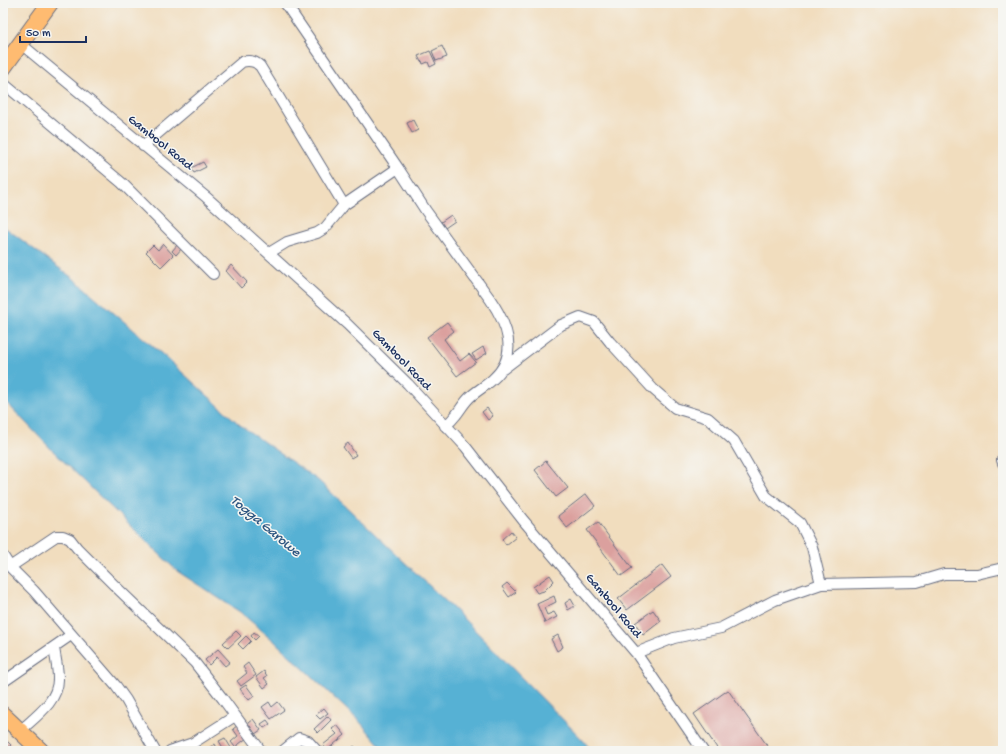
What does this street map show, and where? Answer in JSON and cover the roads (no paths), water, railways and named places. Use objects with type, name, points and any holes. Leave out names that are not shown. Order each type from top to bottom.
[{"type":"main road","points":[[3,68],[50,3]]},
{"type":"main road","points":[[3,715],[41,751]]},
{"type":"street","points":[[285,3],[426,211],[500,314],[508,336],[509,345],[508,353],[502,369]]},
{"type":"street","name":"Gambool Road","points":[[21,44],[206,197],[269,253],[408,384],[464,446],[523,520],[636,653],[703,751]]},
{"type":"street","points":[[143,146],[242,62],[252,61],[260,66],[344,205]]},
{"type":"street","points":[[3,83],[122,183],[212,274]]},
{"type":"street","points":[[269,253],[287,242],[317,233],[325,228],[344,205],[398,168]]},
{"type":"street","points":[[445,426],[469,398],[494,378],[502,369],[561,325],[580,317],[594,322],[610,342],[658,394],[675,408],[708,418],[734,441],[766,496],[800,523],[812,547],[821,584]]},
{"type":"street","points":[[10,567],[56,536],[64,536],[70,539],[114,585],[195,663],[261,751]]},
{"type":"street","points":[[3,556],[10,567],[34,591],[116,686],[126,700],[155,751]]},
{"type":"street","points":[[636,653],[674,638],[721,628],[775,600],[821,584],[917,582],[944,574],[977,574],[1001,567]]},
{"type":"street","points":[[3,682],[71,635]]},
{"type":"street","points":[[20,731],[50,703],[56,691],[58,679],[54,647]]},
{"type":"street","points":[[170,751],[193,743],[235,716]]},
{"type":"street","points":[[283,751],[299,738],[308,741],[317,751]]},
{"type":"water","name":"Togga Garowe","points":[[3,226],[74,279],[162,354],[240,425],[319,481],[456,611],[592,751],[385,751],[360,722],[273,640],[240,612],[177,571],[53,451],[3,399]]}]
